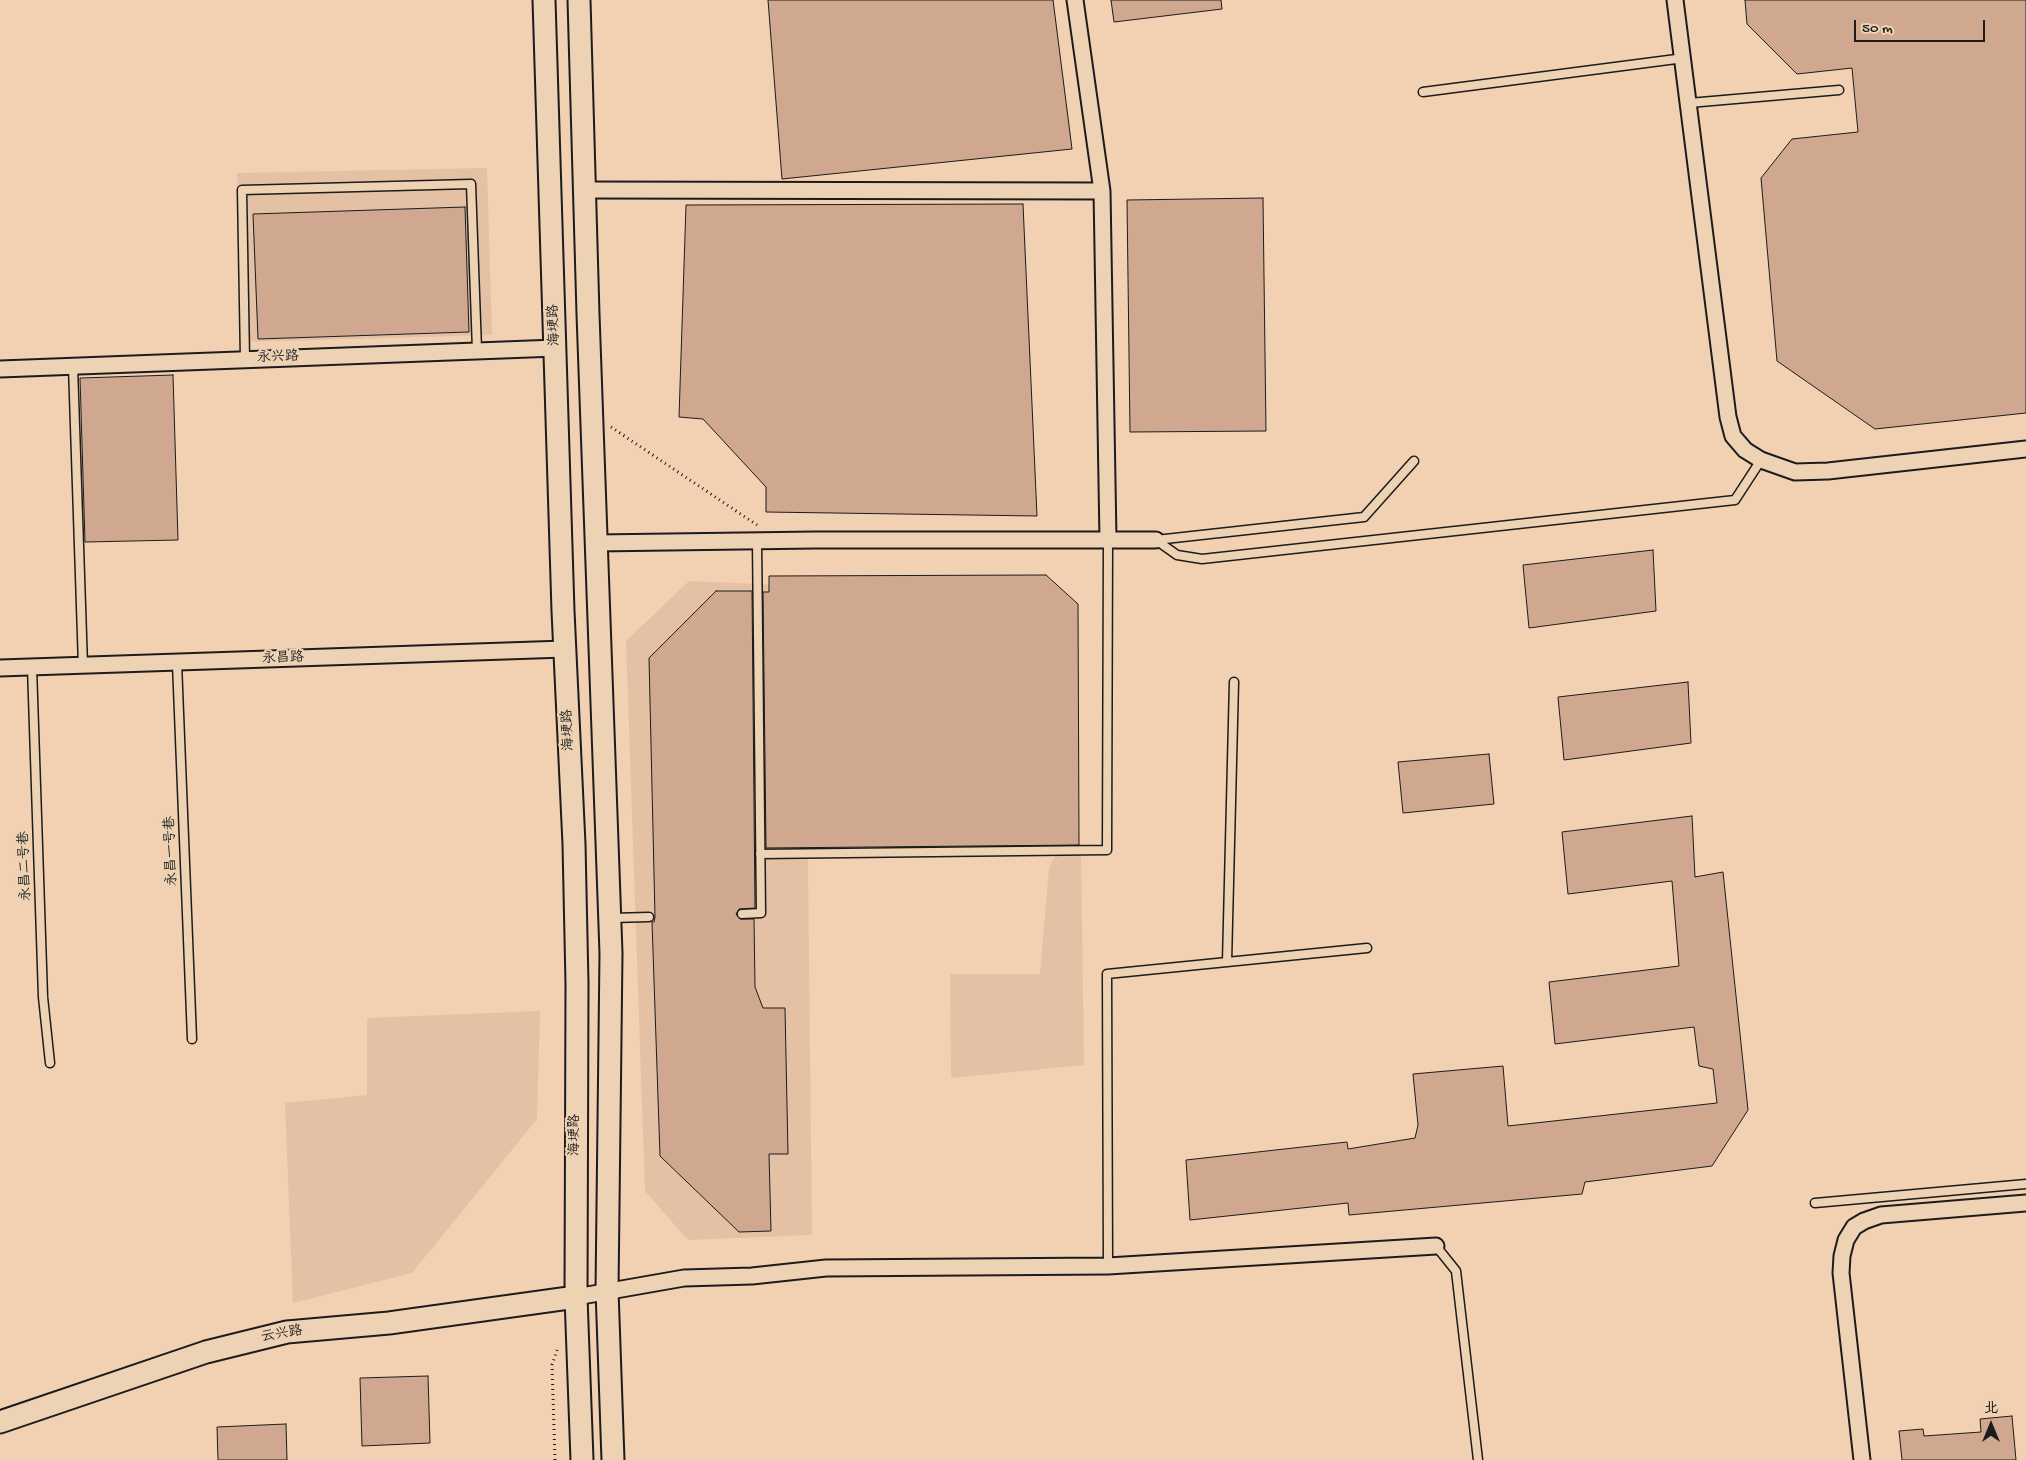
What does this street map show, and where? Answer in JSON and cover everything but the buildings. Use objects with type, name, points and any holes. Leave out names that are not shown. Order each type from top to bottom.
[{"type":"main road","name":"海埂路","points":[[544,0],[577,984],[576,1297],[582,1460]]},
{"type":"main road","points":[[579,0],[591,414],[611,962],[607,1290],[612,1460]]},
{"type":"main road","name":"云兴路","points":[[0,1422],[206,1352],[287,1332],[408,1321],[576,1297]]},
{"type":"street","points":[[1075,0],[1102,190],[1108,540]]},
{"type":"street","points":[[1675,0],[1690,103],[1728,417],[1733,436],[1745,450],[1761,460],[1795,472],[1828,471],[2026,449]]},
{"type":"street","points":[[584,190],[1102,190]]},
{"type":"street","name":"永兴路","points":[[0,369],[556,348]]},
{"type":"street","points":[[596,543],[1156,540]]},
{"type":"street","name":"永昌路","points":[[0,668],[565,650]]},
{"type":"street","points":[[1862,1460],[1841,1273],[1842,1256],[1846,1240],[1854,1227],[1881,1215],[2026,1203]]},
{"type":"street","points":[[576,1297],[607,1290],[684,1278],[752,1276],[826,1268],[1108,1266],[1436,1246]]},
{"type":"lane","points":[[1423,92],[1684,58]]},
{"type":"lane","points":[[1690,103],[1839,90]]},
{"type":"lane","points":[[246,360],[242,190],[471,184],[477,350]]},
{"type":"lane","points":[[73,366],[83,666]]},
{"type":"lane","points":[[1156,540],[1177,555],[1202,559],[1735,500],[1761,460]]},
{"type":"lane","points":[[1156,540],[1364,517],[1414,461]]},
{"type":"lane","points":[[760,854],[1107,850],[1108,540]]},
{"type":"lane","points":[[742,914],[761,913],[757,541]]},
{"type":"lane","name":"永昌一号巷","points":[[177,662],[192,1039]]},
{"type":"lane","name":"永昌二号巷","points":[[32,667],[43,997],[50,1063]]},
{"type":"lane","points":[[1227,962],[1234,682]]},
{"type":"lane","points":[[610,918],[649,917]]},
{"type":"lane","points":[[1108,1266],[1107,974],[1367,948]]},
{"type":"lane","points":[[1815,1203],[2026,1184]]},
{"type":"lane","points":[[1436,1246],[1456,1271],[1478,1460]]},
{"type":"path","points":[[591,414],[782,541]]},
{"type":"shaded area","points":[[487,168],[492,335],[242,342],[237,173]]},
{"type":"shaded area","points":[[689,581],[805,586],[812,1235],[688,1240],[645,1191],[626,641]]},
{"type":"shaded area","points":[[1058,851],[1081,852],[1084,1065],[951,1078],[950,974],[1040,974],[1049,868]]},
{"type":"shaded area","points":[[540,1011],[537,1119],[412,1273],[293,1303],[285,1103],[367,1095],[367,1018]]}]
